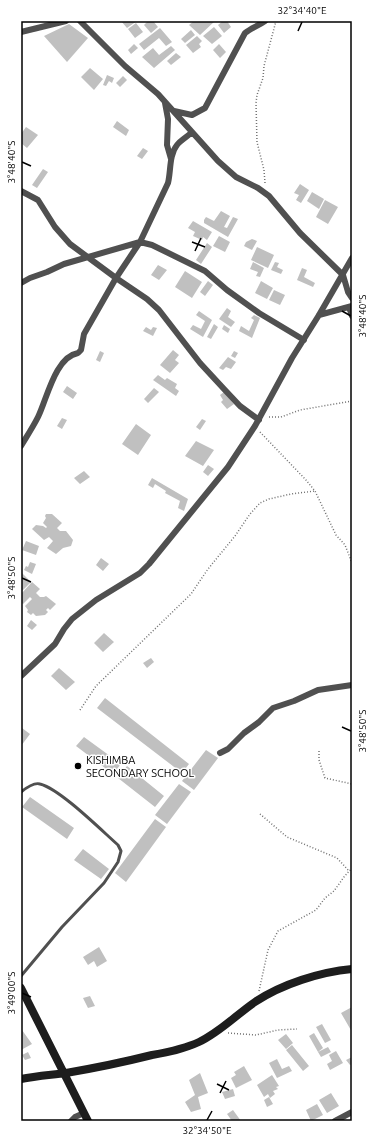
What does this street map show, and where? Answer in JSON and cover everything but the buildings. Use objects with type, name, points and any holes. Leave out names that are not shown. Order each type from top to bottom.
[{"type":"street","points":[[21,32],[50,23],[66,21]]},
{"type":"street","points":[[80,21],[125,66],[162,98],[218,161],[236,177],[258,188],[269,196],[300,233],[342,275],[348,292],[352,298]]},
{"type":"street","points":[[174,111],[192,115],[205,108],[245,33],[250,29],[256,28],[265,21]]},
{"type":"street","points":[[21,446],[38,418],[51,382],[67,357],[78,353],[81,350],[84,334],[116,278],[140,242],[168,183],[171,173],[171,162],[167,145],[168,119],[167,111],[162,98]]},
{"type":"street","points":[[171,162],[177,146],[192,133]]},
{"type":"street","points":[[21,192],[38,200],[54,227],[70,244],[159,310],[200,363],[240,406],[260,417]]},
{"type":"street","points":[[21,283],[64,264],[90,258],[140,242],[152,245],[204,271],[259,313],[304,340]]},
{"type":"street","points":[[21,676],[55,644],[72,619],[96,600],[140,573],[149,564],[228,467],[255,426],[292,358],[320,315],[352,258]]},
{"type":"street","points":[[320,315],[351,307],[352,316]]},
{"type":"street","points":[[220,752],[228,749],[244,733],[259,722],[272,708],[294,701],[318,690],[352,685]]},
{"type":"street","points":[[21,1079],[65,1073],[128,1061],[184,1048],[200,1042],[232,1021],[256,1002],[279,990],[322,974],[352,969]]},
{"type":"street","points":[[21,988],[88,1121]]},
{"type":"street","points":[[21,1073],[31,1077]]},
{"type":"street","points":[[335,1121],[352,1112]]},
{"type":"street","points":[[71,1121],[75,1117],[84,1113]]},
{"type":"lane","points":[[21,792],[39,783],[46,787],[75,807],[118,845],[120,851],[118,862],[104,883],[62,927],[21,976]]},
{"type":"path","points":[[269,196],[265,184],[264,170],[257,142],[256,103],[276,21]]},
{"type":"path","points":[[260,417],[281,417],[313,407],[352,401]]},
{"type":"path","points":[[255,426],[315,491],[336,535],[345,545],[352,563]]},
{"type":"path","points":[[80,710],[96,686],[191,594],[208,569],[260,503],[269,499],[291,494],[315,491]]},
{"type":"path","points":[[319,751],[319,760],[326,778],[352,784]]},
{"type":"path","points":[[260,814],[287,837],[337,858],[349,871]]},
{"type":"path","points":[[256,1002],[268,950],[278,931],[316,910],[325,898],[334,891],[340,881],[352,868]]},
{"type":"path","points":[[214,1033],[256,1035],[278,1030],[297,1029]]},
{"type":"place","name":"KISHIMBA SECONDARY SCHOOL","points":[[78,766]]}]
